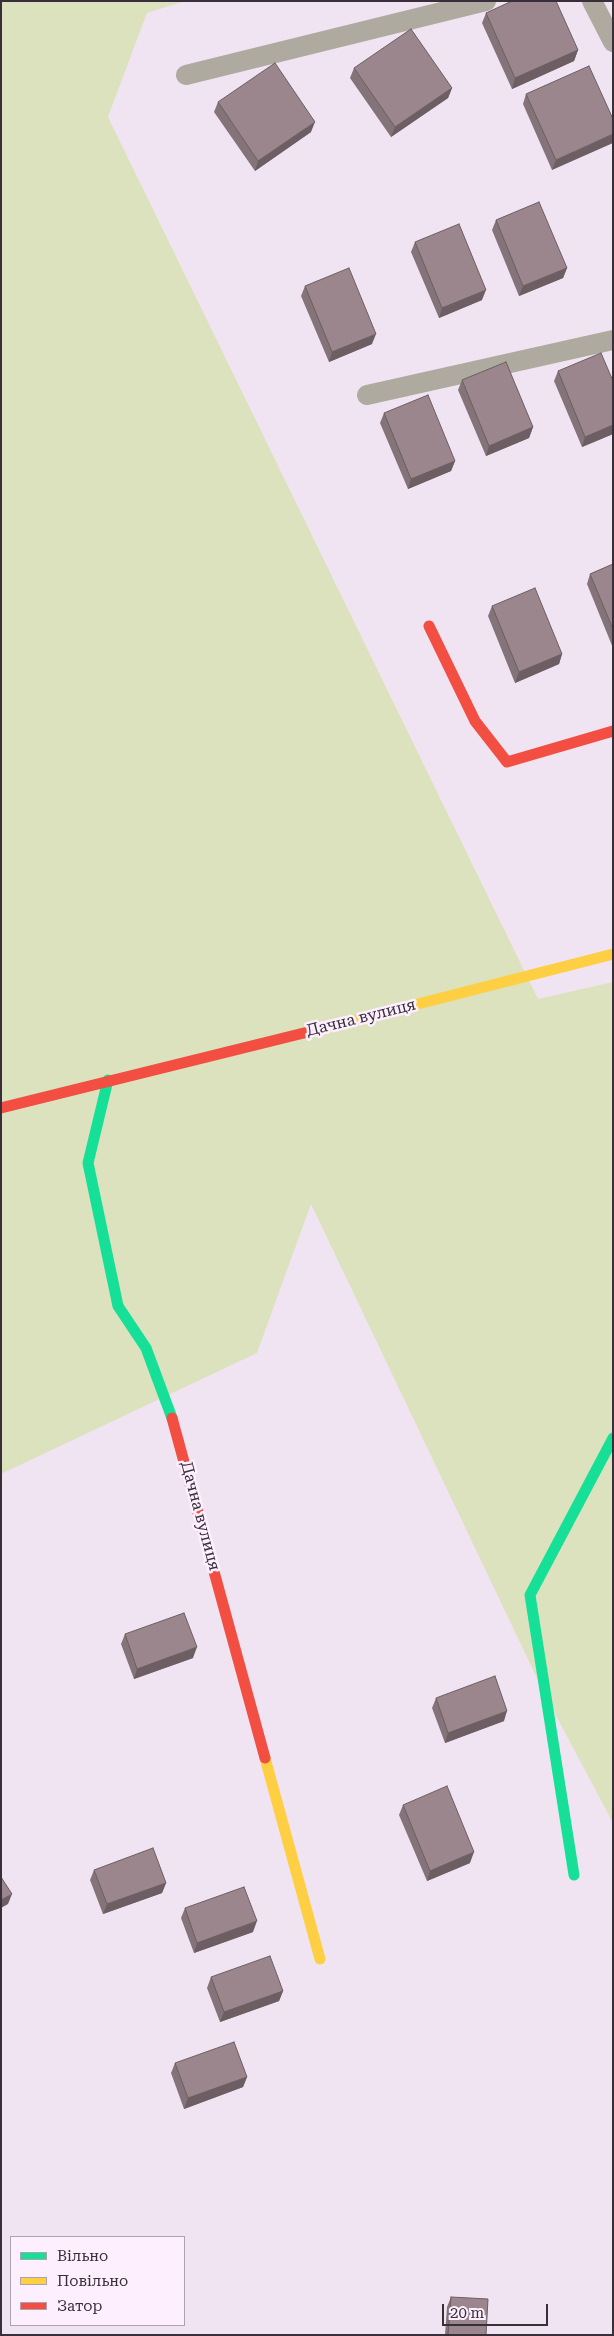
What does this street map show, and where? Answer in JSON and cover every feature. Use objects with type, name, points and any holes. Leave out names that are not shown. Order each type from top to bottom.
[{"type":"street","points":[[429,626],[476,721],[507,762],[613,731]]},
{"type":"street","name":"Дачна вулиця","points":[[1,1108],[474,991],[613,954]]},
{"type":"street","name":"Дачна вулиця","points":[[108,1080],[88,1162],[118,1306],[146,1348],[177,1432],[320,1959]]},
{"type":"street","points":[[574,1875],[530,1595],[613,1438]]},
{"type":"lane","points":[[186,75],[486,1]]},
{"type":"lane","points":[[592,1],[613,42]]},
{"type":"lane","points":[[367,395],[613,340]]},
{"type":"green space","points":[[1,1],[185,1],[147,13],[108,117],[538,999],[613,982],[613,1823],[545,1695],[311,1204],[257,1353],[1,1474]]},
{"type":"building","points":[[512,1],[556,1],[578,50],[515,78],[486,13]]},
{"type":"building","points":[[411,29],[452,88],[395,127],[354,68]]},
{"type":"building","points":[[275,63],[315,122],[258,161],[218,102]]},
{"type":"building","points":[[589,66],[613,119],[613,134],[556,160],[526,94]]},
{"type":"building","points":[[539,202],[567,268],[523,286],[496,220]]},
{"type":"building","points":[[459,224],[486,290],[442,308],[415,242]]},
{"type":"building","points":[[349,268],[376,334],[332,352],[305,286]]},
{"type":"building","points":[[601,353],[613,381],[613,425],[585,437],[558,371]]},
{"type":"building","points":[[506,362],[533,427],[489,446],[462,380]]},
{"type":"building","points":[[428,395],[455,461],[411,479],[384,413]]},
{"type":"building","points":[[613,564],[613,629],[590,574]]},
{"type":"building","points":[[535,588],[562,654],[519,672],[492,606]]},
{"type":"building","points":[[184,1613],[197,1647],[137,1669],[125,1634]]},
{"type":"building","points":[[495,1676],[507,1711],[448,1733],[436,1698]]},
{"type":"building","points":[[447,1786],[474,1852],[430,1871],[403,1805]]},
{"type":"building","points":[[153,1848],[166,1883],[107,1904],[94,1870]]},
{"type":"building","points":[[1,1877],[12,1894],[1,1900]]},
{"type":"building","points":[[244,1887],[257,1921],[197,1943],[185,1908]]},
{"type":"building","points":[[270,1956],[283,1991],[224,2012],[211,1977]]},
{"type":"building","points":[[234,2042],[247,2077],[188,2098],[175,2063]]},
{"type":"building","points":[[451,2297],[488,2299],[486,2335],[448,2335]]},
{"type":"traffic: fast","points":[[108,1080],[88,1163],[118,1306],[146,1348],[172,1418]]},
{"type":"traffic: fast","points":[[574,1875],[530,1595],[613,1438]]},
{"type":"traffic: slow","points":[[320,1029],[613,954]]},
{"type":"traffic: slow","points":[[265,1758],[320,1959]]},
{"type":"traffic: jam","points":[[429,626],[475,721],[507,762],[613,731]]},
{"type":"traffic: jam","points":[[1,1108],[320,1029]]},
{"type":"traffic: jam","points":[[172,1418],[265,1758]]}]
